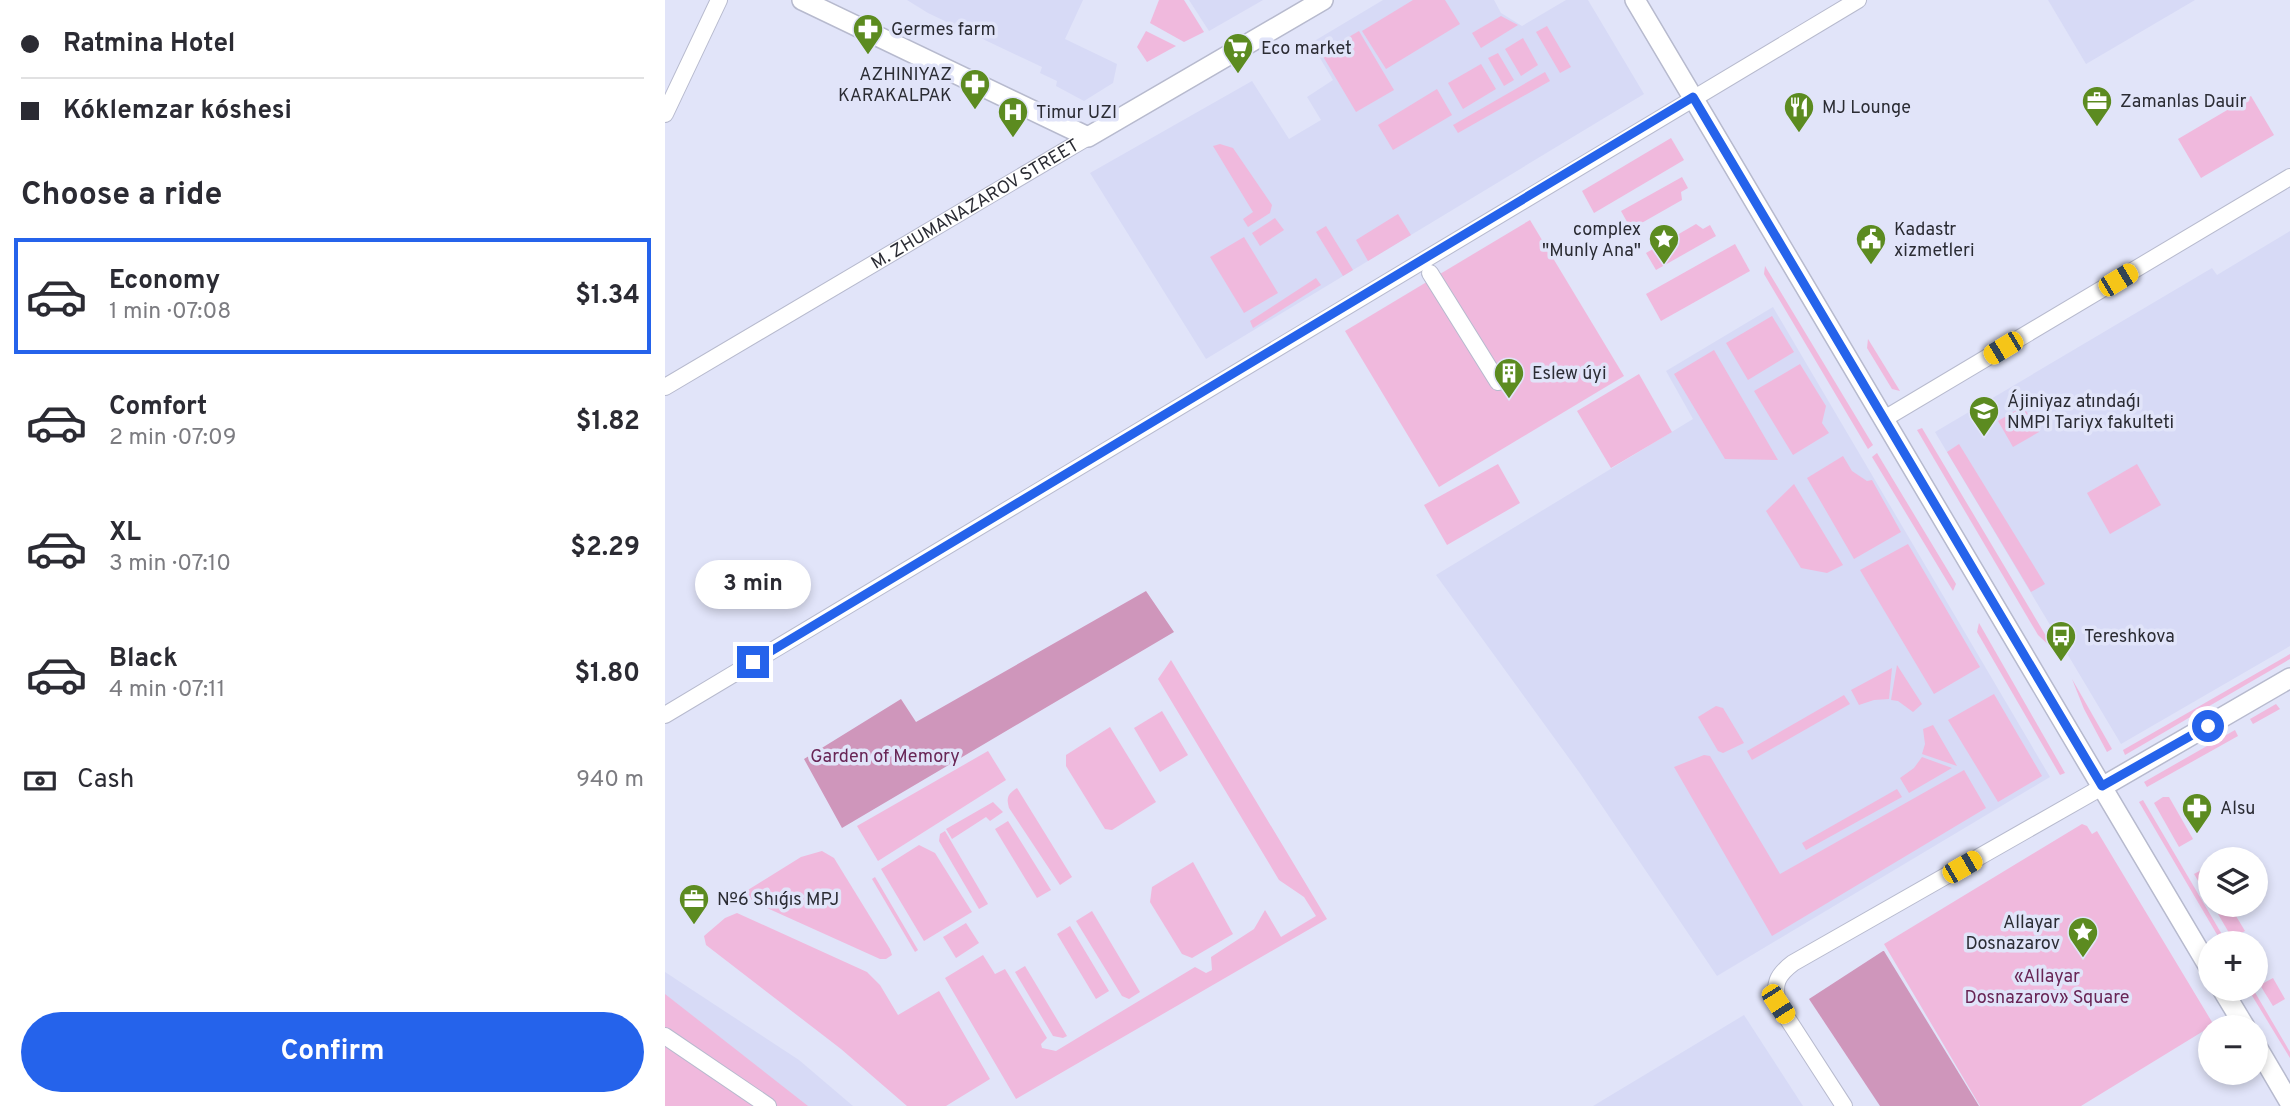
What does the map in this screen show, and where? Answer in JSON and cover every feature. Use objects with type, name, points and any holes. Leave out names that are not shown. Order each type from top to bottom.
[{"type":"main road","points":[[801,0],[1088,137]]},
{"type":"main road","name":"M. ZHUMANAZAROV STREET","points":[[1088,137],[1323,0]]},
{"type":"main road","points":[[1635,0],[2198,949]]},
{"type":"main road","points":[[2102,786],[2290,678]]},
{"type":"main road","points":[[2268,1065],[2290,1103]]},
{"type":"street","points":[[665,114],[719,0]]},
{"type":"street","points":[[665,715],[1858,0]]},
{"type":"street","name":"M. ZHUMANAZAROV STREET","points":[[665,387],[1088,137]]},
{"type":"street","points":[[1884,419],[2290,177]]},
{"type":"street","points":[[1430,273],[1498,382]]},
{"type":"street","points":[[1844,1106],[1778,1004],[1775,992],[1781,972],[2102,786]]},
{"type":"street","points":[[665,1036],[768,1106]]},
{"type":"shaded area","points":[[907,0],[1083,0],[1065,39],[1117,64],[1113,83],[1084,101],[1056,86],[1057,81],[1040,73],[1042,67],[928,13]]},
{"type":"shaded area","points":[[1189,0],[1263,0],[1209,31]]},
{"type":"shaded area","points":[[1383,0],[1494,0],[1501,13],[1522,26],[1566,0],[1588,0],[1644,94],[1206,359],[1090,173],[1252,81],[1289,139],[1321,120],[1307,97],[1333,80],[1311,43]]},
{"type":"shaded area","points":[[2048,0],[2195,0],[2086,64]]},
{"type":"shaded area","points":[[2290,231],[2290,646],[2121,744],[1935,432],[2212,268],[2217,275]]},
{"type":"shaded area","points":[[1773,307],[2050,777],[1717,976],[1579,772],[1436,575],[1693,419],[1666,371]]},
{"type":"shaded area","points":[[665,972],[799,1060],[853,1106],[665,1106]]},
{"type":"shaded area","points":[[1744,1015],[1803,1106],[1593,1106]]},
{"type":"green space","points":[[1159,0],[1184,0],[1204,32],[1184,42],[1150,23]]},
{"type":"green space","points":[[1413,0],[1445,0],[1460,24],[1386,69],[1362,31]]},
{"type":"green space","points":[[1501,16],[1518,25],[1481,48],[1472,33]]},
{"type":"green space","points":[[1547,26],[1571,67],[1560,73],[1536,32]]},
{"type":"green space","points":[[1146,31],[1176,46],[1147,62],[1137,47]]},
{"type":"green space","points":[[1359,31],[1394,90],[1356,112],[1321,53]]},
{"type":"green space","points":[[1523,38],[1538,65],[1521,76],[1505,49]]},
{"type":"green space","points":[[1498,53],[1514,80],[1504,86],[1488,58]]},
{"type":"green space","points":[[1481,64],[1496,89],[1463,109],[1448,83]]},
{"type":"green space","points":[[1545,72],[1550,81],[1458,133],[1453,125]]},
{"type":"green space","points":[[1437,89],[1452,115],[1393,150],[1378,125]]},
{"type":"green space","points":[[2251,96],[2274,135],[2201,178],[2178,139]]},
{"type":"green space","points":[[1671,138],[1684,160],[1594,213],[1582,191]]},
{"type":"green space","points":[[1220,144],[1233,148],[1272,205],[1270,213],[1248,227],[1243,219],[1253,212],[1213,146]]},
{"type":"green space","points":[[1682,177],[1688,188],[1681,192],[1682,200],[1631,229],[1621,211]]},
{"type":"green space","points":[[1398,214],[1411,235],[1368,261],[1356,240]]},
{"type":"green space","points":[[1275,218],[1284,230],[1260,246],[1252,233]]},
{"type":"green space","points":[[1530,220],[1624,376],[1439,487],[1345,331]]},
{"type":"green space","points":[[1696,224],[1703,229],[1710,225],[1716,236],[1656,270],[1646,253]]},
{"type":"green space","points":[[1326,226],[1353,270],[1343,276],[1316,232]]},
{"type":"green space","points":[[1244,237],[1278,293],[1244,313],[1210,257]]},
{"type":"green space","points":[[1735,244],[1750,271],[1661,321],[1646,294]]},
{"type":"green space","points":[[1765,266],[1873,445],[1868,449],[1764,274]]},
{"type":"green space","points":[[1316,278],[1321,285],[1253,328],[1250,321]]},
{"type":"green space","points":[[1772,316],[1794,352],[1748,380],[1726,343]]},
{"type":"green space","points":[[1868,339],[1900,391],[1892,389],[1867,348]]},
{"type":"green space","points":[[1714,350],[1778,460],[1725,459],[1674,374]]},
{"type":"green space","points":[[1800,364],[1826,406],[1822,423],[1829,433],[1793,455],[1754,391]]},
{"type":"green space","points":[[1639,374],[1672,432],[1611,468],[1577,411]]},
{"type":"green space","points":[[2023,406],[2039,432],[2013,447],[1998,421]]},
{"type":"green space","points":[[1922,428],[2055,651],[2038,635],[1917,430]]},
{"type":"green space","points":[[1959,444],[2045,584],[2031,592],[1947,452]]},
{"type":"green space","points":[[1877,453],[1956,584],[1953,591],[1872,457]]},
{"type":"green space","points":[[1843,456],[1852,471],[1867,481],[1872,480],[1901,532],[1854,559],[1807,478]]},
{"type":"green space","points":[[1498,464],[1520,503],[1447,545],[1424,505]]},
{"type":"green space","points":[[2137,464],[2161,505],[2110,534],[2087,493]]},
{"type":"green space","points":[[1794,484],[1843,565],[1827,573],[1801,568],[1766,511]]},
{"type":"green space","points":[[1908,544],[1980,667],[1934,694],[1860,570]]},
{"type":"green space","name":"Garden of Memory","points":[[1146,591],[1174,632],[842,828],[804,759],[901,699],[916,722]]},
{"type":"green space","points":[[1979,623],[2065,773],[2060,775],[1977,632]]},
{"type":"green space","points":[[2290,654],[2290,659],[2125,755],[2123,750]]},
{"type":"green space","points":[[1171,660],[1327,919],[1016,1099],[945,978],[983,955],[995,974],[1005,969],[1047,1038],[1041,1044],[1042,1048],[1056,1051],[1195,967],[1206,973],[1212,970],[1211,957],[1254,929],[1265,910],[1281,937],[1316,916],[1304,897],[1279,880],[1158,679]]},
{"type":"green space","points":[[1897,665],[1922,704],[1913,712],[1898,701],[1891,700]]},
{"type":"green space","points":[[1892,668],[1889,699],[1859,705],[1851,690]]},
{"type":"green space","points":[[2072,679],[2112,749],[2107,752],[2084,709]]},
{"type":"green space","points":[[1994,694],[2042,776],[1998,802],[1948,720]]},
{"type":"green space","points":[[1844,695],[1850,704],[1752,760],[1747,751]]},
{"type":"green space","points":[[2276,704],[2280,709],[2253,724],[2250,719]]},
{"type":"green space","points":[[1716,706],[1723,708],[1744,743],[1723,753],[1718,751],[1698,717]]},
{"type":"green space","points":[[1162,711],[1188,755],[1160,772],[1134,728]]},
{"type":"green space","points":[[1933,725],[1957,766],[1922,754],[1925,744],[1923,729]]},
{"type":"green space","points":[[1110,727],[1156,802],[1112,830],[1105,829],[1066,766],[1066,755]]},
{"type":"green space","points":[[2235,730],[2238,736],[2147,787],[2144,782]]},
{"type":"green space","points":[[988,751],[1006,780],[878,861],[857,826]]},
{"type":"green space","points":[[1704,755],[1710,756],[1780,874],[1964,770],[1986,808],[1772,936],[1674,767]]},
{"type":"green space","points":[[1922,757],[1952,768],[1909,793],[1900,778],[1914,768]]},
{"type":"green space","points":[[1017,788],[1072,877],[1060,885],[1009,808],[1009,796]]},
{"type":"green space","points":[[1897,789],[1902,797],[1806,850],[1802,843]]},
{"type":"green space","points":[[2163,797],[2169,797],[2193,839],[2179,847],[2154,803]]},
{"type":"green space","points":[[2143,800],[2198,894],[2198,902],[2139,802]]},
{"type":"green space","points":[[993,802],[1003,812],[990,821],[986,817],[952,839],[946,829]]},
{"type":"green space","points":[[1008,821],[1051,890],[1037,898],[995,829]]},
{"type":"green space","name":"«Allayar Dosnazarov» Square","points":[[2082,824],[2087,826],[2092,834],[2097,831],[2208,1015],[2198,1015],[2198,1034],[2081,1106],[1980,1106],[1884,944]]},
{"type":"green space","points":[[945,831],[988,904],[979,909],[939,841],[940,834]]},
{"type":"green space","points":[[919,845],[935,853],[972,912],[924,941],[881,869]]},
{"type":"green space","points":[[822,851],[834,858],[890,949],[892,955],[886,959],[880,959],[745,898],[743,893],[801,857]]},
{"type":"green space","points":[[1193,862],[1233,934],[1192,958],[1182,954],[1150,902],[1152,887]]},
{"type":"green space","points":[[875,877],[918,950],[915,952],[872,879]]},
{"type":"green space","points":[[1092,911],[1140,992],[1129,999],[1122,996],[1076,921]]},
{"type":"green space","points":[[737,913],[867,972],[880,985],[898,1015],[939,991],[990,1079],[946,1106],[907,1106],[841,1049],[706,945],[704,936],[725,918]]},
{"type":"green space","points":[[2207,917],[2212,917],[2220,931],[2215,931]]},
{"type":"green space","points":[[2220,917],[2237,917],[2245,931],[2228,931]]},
{"type":"green space","points":[[966,923],[979,943],[956,958],[943,937]]},
{"type":"green space","points":[[1070,926],[1109,991],[1096,999],[1057,934]]},
{"type":"green space","points":[[1883,951],[1979,1106],[1880,1106],[1809,999]]},
{"type":"green space","points":[[1025,966],[1067,1036],[1053,1036],[1015,972]]},
{"type":"green space","points":[[2273,978],[2285,999],[2273,1006],[2268,998],[2268,981]]},
{"type":"green space","points":[[665,994],[808,1106],[665,1106]]},
{"type":"green space","points":[[2255,1001],[2260,1001],[2290,1052],[2290,1058],[2268,1022],[2268,1015],[2264,1015]]},
{"type":"place","name":"Germes farm","points":[[868,56]]},
{"type":"place","name":"Eco market","points":[[1238,75]]},
{"type":"place","name":"AZHINIYAZ KARAKALPAK","points":[[975,111]]},
{"type":"place","name":"Zamanlas Dauir","points":[[2097,128]]},
{"type":"place","name":"MJ Lounge","points":[[1799,134]]},
{"type":"place","name":"Timur UZI","points":[[1013,139]]},
{"type":"place","name":"complex \"Munly Ana\"","points":[[1664,266]]},
{"type":"place","name":"Kadastr xizmetleri","points":[[1871,266]]},
{"type":"place","name":"Eslew úyi","points":[[1509,400]]},
{"type":"place","name":"Ájiniyaz atındaǵı NMPI Tariyx fakulteti","points":[[1984,438]]},
{"type":"place","name":"Tereshkova","points":[[2061,663]]},
{"type":"place","name":"Alsu","points":[[2197,835]]},
{"type":"place","name":"№6 Shıǵıs MPJ","points":[[694,926]]},
{"type":"place","name":"Allayar Dosnazarov","points":[[2083,959]]},
{"type":"route","points":[[753,662],[1693,97],[2102,786],[2208,726]]}]
